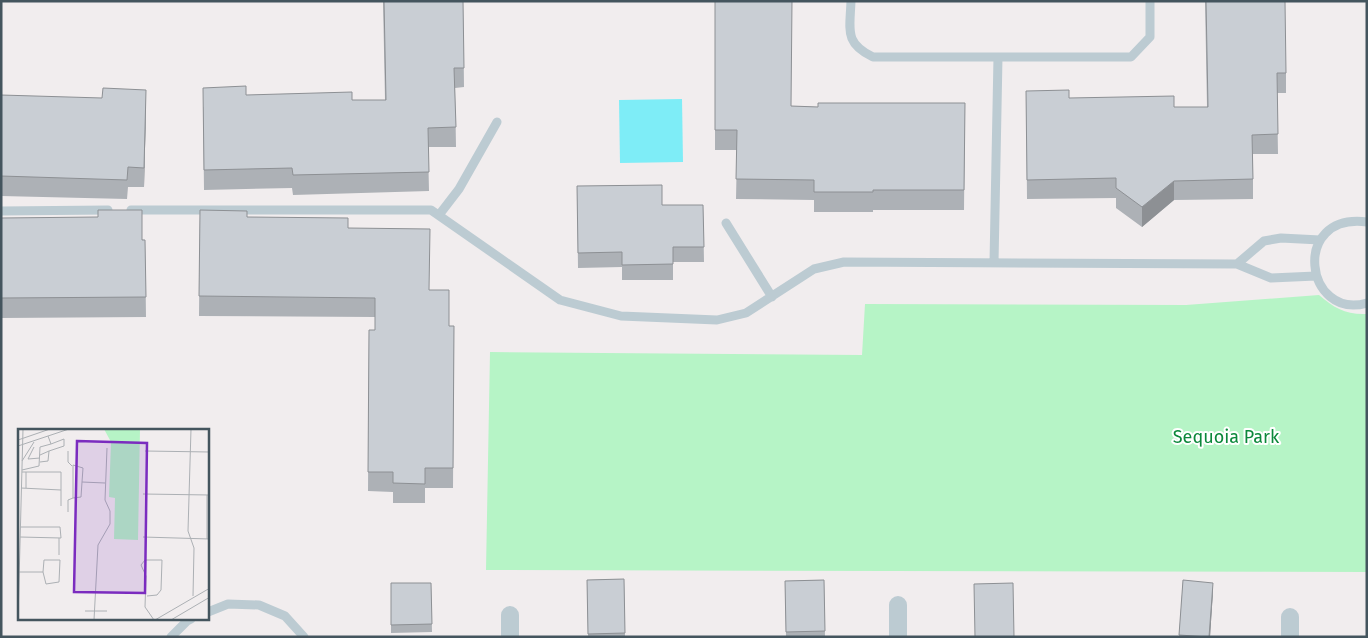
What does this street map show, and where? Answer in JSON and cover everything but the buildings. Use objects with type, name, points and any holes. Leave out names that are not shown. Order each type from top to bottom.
[{"type":"street","points":[[898,605],[898,637]]},
{"type":"street","points":[[510,615],[510,637]]},
{"type":"street","points":[[1290,617],[1290,637]]},
{"type":"lane","points":[[851,1],[850,37],[861,51],[873,57],[1131,57],[1150,37],[1150,1]]},
{"type":"lane","points":[[994,263],[998,57]]},
{"type":"lane","points":[[439,215],[459,189],[497,122]]},
{"type":"lane","points":[[1,211],[431,210],[560,300],[621,316],[717,320],[746,313],[814,269],[844,262],[1237,264],[1272,278],[1316,276]]},
{"type":"lane","points":[[1367,222],[1354,221],[1342,223],[1330,229],[1320,240],[1314,263],[1316,276],[1322,289],[1333,298],[1346,304],[1367,303]]},
{"type":"lane","points":[[726,223],[772,297]]},
{"type":"lane","points":[[1237,264],[1264,242],[1281,238],[1320,240]]},
{"type":"lane","points":[[209,612],[228,604],[259,605],[284,616],[304,637]]},
{"type":"lane","points":[[172,637],[189,620]]},
{"type":"green space","name":"Sequoia Park","points":[[1319,295],[1341,310],[1367,314],[1367,572],[486,570],[490,352],[862,355],[865,304],[1186,305]]},
{"type":"water","points":[[682,99],[683,162],[620,163],[619,100]]}]
